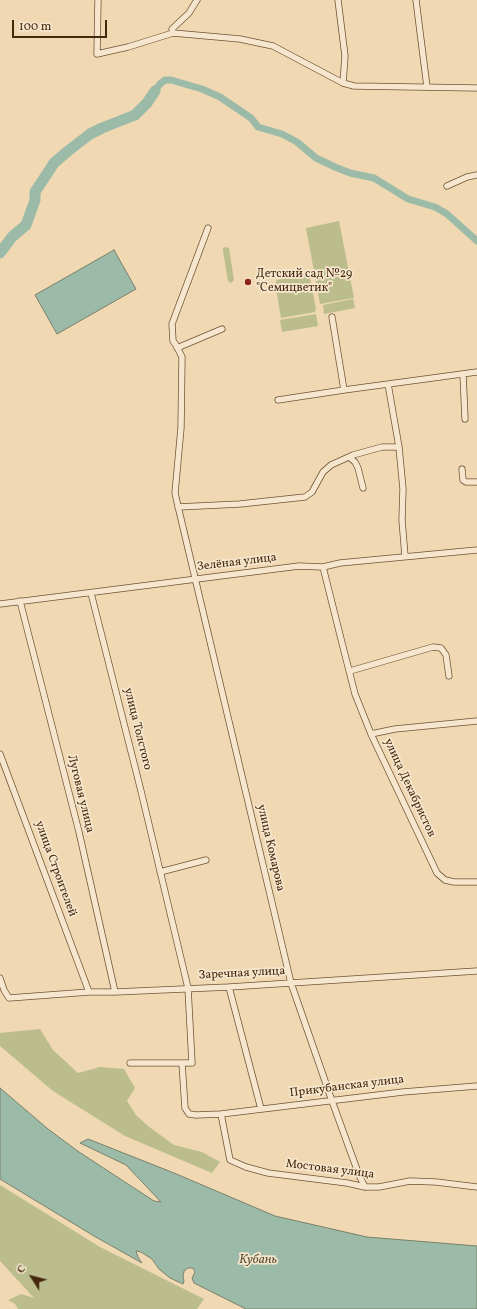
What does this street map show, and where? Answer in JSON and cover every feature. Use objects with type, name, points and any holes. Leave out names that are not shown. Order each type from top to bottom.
[{"type":"street","points":[[98,0],[97,54],[128,47],[172,33],[240,38],[273,46],[343,84],[354,86],[477,88]]},
{"type":"street","points":[[172,33],[172,29],[189,13],[197,0]]},
{"type":"street","points":[[338,0],[345,56],[343,84]]},
{"type":"street","points":[[416,0],[427,87]]},
{"type":"street","points":[[447,186],[467,177],[477,175]]},
{"type":"street","name":"улица Комарова","points":[[208,228],[172,324],[173,341],[182,357],[181,428],[175,493],[291,983],[332,1101],[359,1175],[365,1187]]},
{"type":"street","points":[[332,317],[344,390]]},
{"type":"street","points":[[177,348],[222,329]]},
{"type":"street","points":[[278,400],[477,372]]},
{"type":"street","points":[[463,374],[465,418]]},
{"type":"street","points":[[388,384],[399,447],[403,489],[402,520],[405,556]]},
{"type":"street","points":[[178,507],[240,504],[305,497],[312,492],[323,472],[331,465],[349,457],[382,447],[399,447]]},
{"type":"street","points":[[349,457],[355,462],[358,468],[363,488]]},
{"type":"street","points":[[462,469],[463,480],[466,482],[477,482]]},
{"type":"street","name":"Зелёная улица","points":[[0,604],[299,566],[324,567],[340,563],[477,550]]},
{"type":"street","name":"улица Декабристов","points":[[324,567],[356,694],[371,734],[437,873],[445,880],[454,882],[477,882]]},
{"type":"street","name":"улица Толстого","points":[[91,593],[141,791],[188,988],[192,1063],[182,1063]]},
{"type":"street","name":"Луговая улица","points":[[20,602],[79,832],[114,992]]},
{"type":"street","points":[[350,671],[433,647],[441,648],[446,655],[449,676]]},
{"type":"street","points":[[371,734],[395,729],[477,721]]},
{"type":"street","name":"улица Строителей","points":[[0,754],[89,992]]},
{"type":"street","points":[[160,872],[206,860]]},
{"type":"street","name":"Заречная улица","points":[[0,978],[4,990],[9,998],[89,992],[229,987],[477,971]]},
{"type":"street","points":[[229,987],[261,1109]]},
{"type":"street","points":[[130,1063],[182,1063]]},
{"type":"street","name":"Прикубанская улица","points":[[182,1063],[185,1108],[189,1114],[196,1116],[403,1092],[477,1086]]},
{"type":"street","name":"Мостовая улица","points":[[221,1114],[230,1160],[246,1167],[268,1173],[347,1183],[365,1187],[410,1181],[436,1182],[477,1187]]},
{"type":"green space","points":[[339,221],[354,298],[320,304],[306,228]]},
{"type":"green space","points":[[223,248],[229,248],[234,280],[231,283],[228,281],[223,251]]},
{"type":"green space","points":[[309,273],[316,309],[315,312],[281,318],[275,283],[277,280]]},
{"type":"green space","points":[[353,299],[355,308],[324,314],[323,305]]},
{"type":"green space","points":[[316,314],[318,326],[282,332],[280,320]]},
{"type":"green space","points":[[40,1029],[53,1050],[78,1073],[100,1067],[124,1069],[135,1088],[127,1101],[136,1115],[174,1145],[202,1152],[220,1162],[212,1173],[125,1136],[53,1091],[0,1046],[0,1033]]},
{"type":"green space","points":[[0,1185],[100,1247],[204,1299],[197,1309],[18,1309],[15,1304],[8,1300],[21,1294],[34,1298],[0,1261]]},
{"type":"water","points":[[114,250],[136,289],[57,334],[35,295]]},
{"type":"water","name":"Кубань","points":[[0,1088],[48,1129],[79,1152],[154,1201],[161,1202],[126,1165],[80,1143],[88,1139],[174,1173],[275,1216],[367,1237],[477,1246],[477,1309],[246,1309],[194,1283],[192,1278],[195,1272],[193,1268],[188,1268],[184,1271],[183,1284],[170,1278],[159,1269],[152,1259],[141,1252],[136,1251],[142,1263],[94,1236],[0,1179]]},
{"type":"waterway","points":[[155,91],[165,80],[171,80],[202,89],[220,97],[251,118],[258,127],[282,134],[297,142],[316,158],[350,173],[374,178],[408,199],[435,207],[447,214],[477,241]]},
{"type":"waterway","points":[[0,253],[12,237],[26,225],[35,200],[35,192],[54,163],[90,134],[135,115],[147,103],[155,91]]},
{"type":"place","name":"Детский сад №29 \"Семицветик\"","points":[[248,282]]}]
